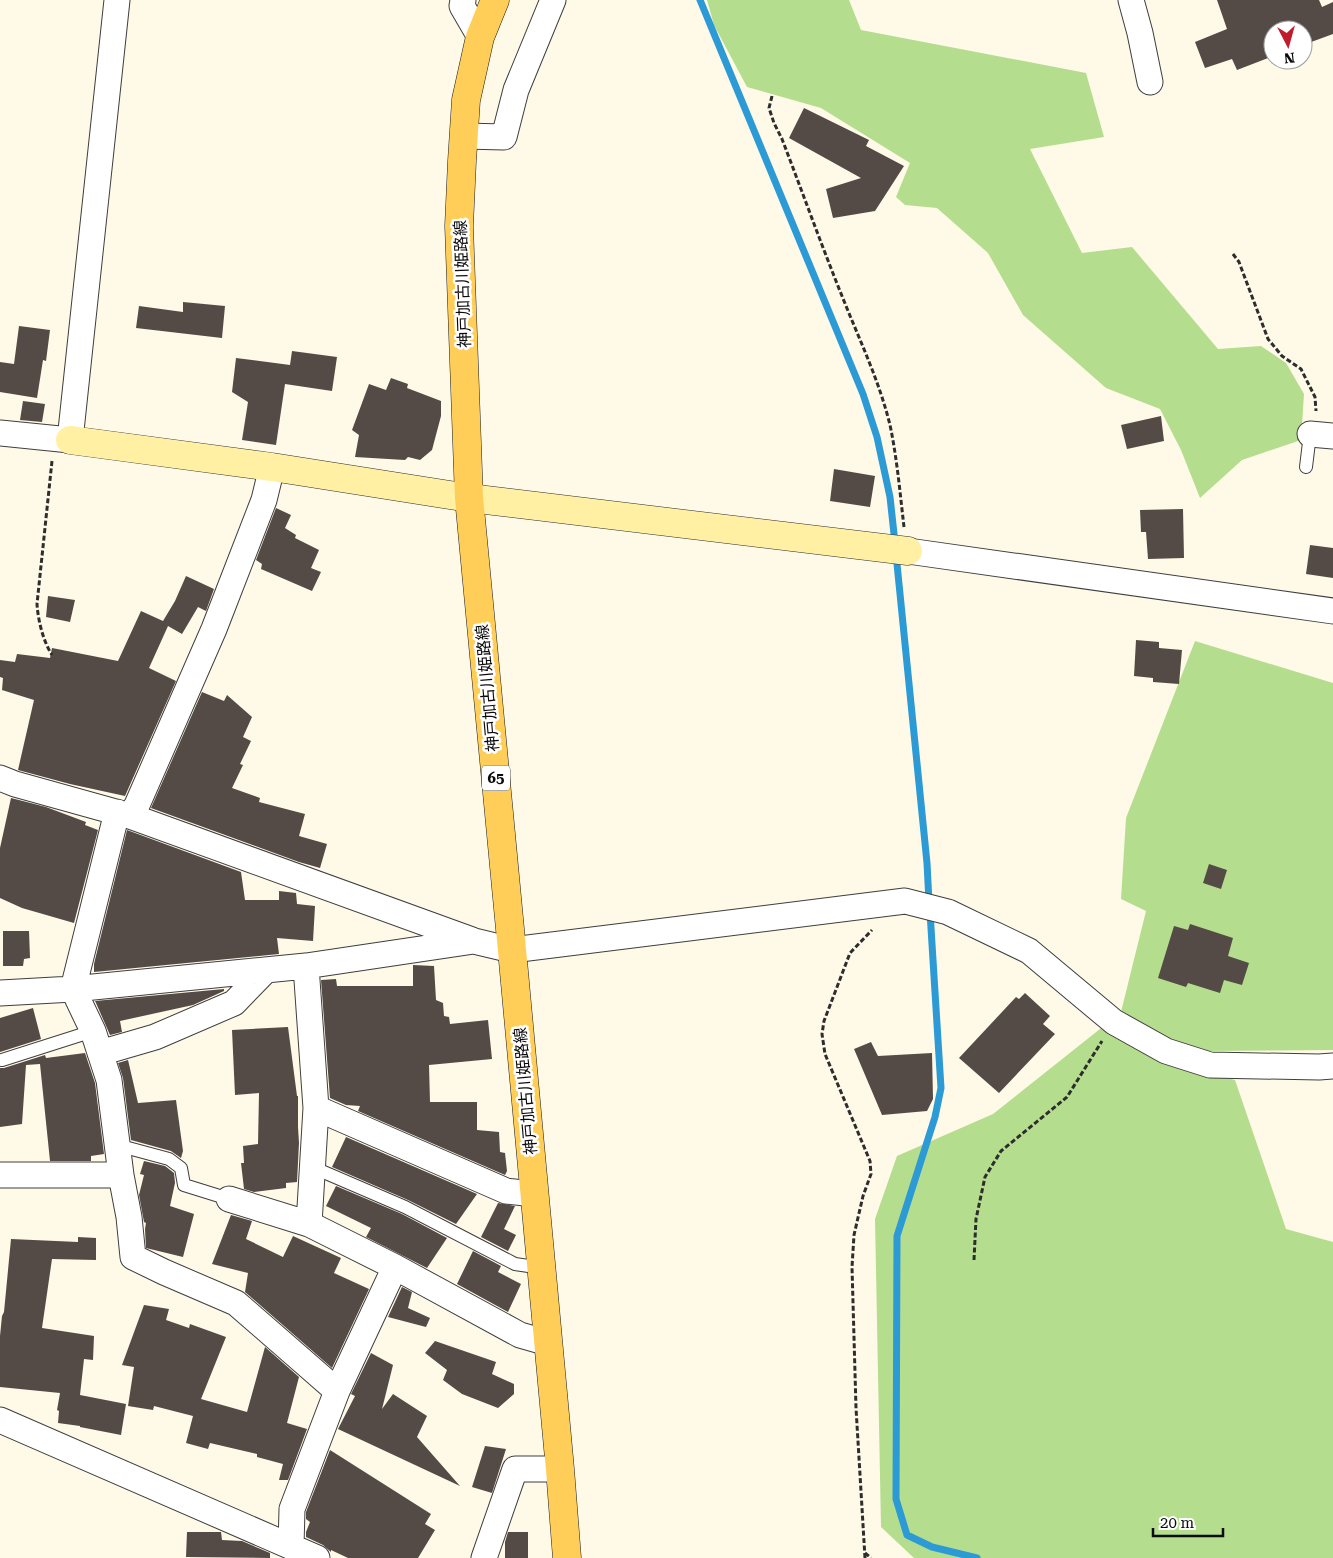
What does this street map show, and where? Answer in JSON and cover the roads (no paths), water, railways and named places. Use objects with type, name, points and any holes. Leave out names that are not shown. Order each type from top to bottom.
[{"type":"main road","name":"神戸加古川姫路線","points":[[495,0],[480,37],[466,100],[459,226],[469,498],[542,1268],[567,1558]]},
{"type":"street","points":[[62,439],[117,0]]},
{"type":"street","points":[[463,0],[462,6],[480,37]]},
{"type":"street","points":[[464,136],[504,137],[516,90],[553,0]]},
{"type":"street","points":[[1131,0],[1150,82]]},
{"type":"street","points":[[0,433],[62,439],[272,467],[469,498],[908,551],[1333,611]]},
{"type":"street","points":[[272,467],[264,500],[214,628],[137,805],[124,814],[74,989],[97,1042],[109,1080],[133,1257],[236,1303],[337,1391]]},
{"type":"street","points":[[0,778],[124,814],[474,941],[512,950],[905,901],[948,912],[1029,951],[1114,1022],[1166,1051],[1210,1065],[1333,1066]]},
{"type":"street","points":[[0,993],[74,989],[306,966],[474,941]]},
{"type":"street","points":[[306,966],[316,1108],[309,1224]]},
{"type":"street","points":[[97,1042],[156,1037],[234,1003],[266,970]]},
{"type":"street","points":[[316,1108],[506,1191],[534,1194]]},
{"type":"street","points":[[0,1175],[121,1175]]},
{"type":"street","points":[[229,1199],[309,1224],[395,1267],[520,1335],[548,1343]]},
{"type":"street","points":[[291,1547],[292,1509],[337,1391],[395,1267]]},
{"type":"street","points":[[0,1420],[317,1558]]},
{"type":"street","points":[[484,1558],[515,1469],[560,1469]]},
{"type":"lane","points":[[1306,467],[1322,435]]},
{"type":"lane","points":[[2,1060],[97,1042]]},
{"type":"lane","points":[[117,1145],[169,1159],[181,1168],[184,1185],[229,1199]]},
{"type":"lane","points":[[312,1167],[405,1207],[516,1264],[542,1268]]},
{"type":"waterway","points":[[700,0],[863,394],[877,437],[890,497],[895,543]]},
{"type":"waterway","points":[[896,554],[927,863],[929,902]]},
{"type":"waterway","points":[[930,912],[941,1088],[935,1117],[897,1236],[896,1499],[907,1535],[932,1547],[977,1558]]}]
